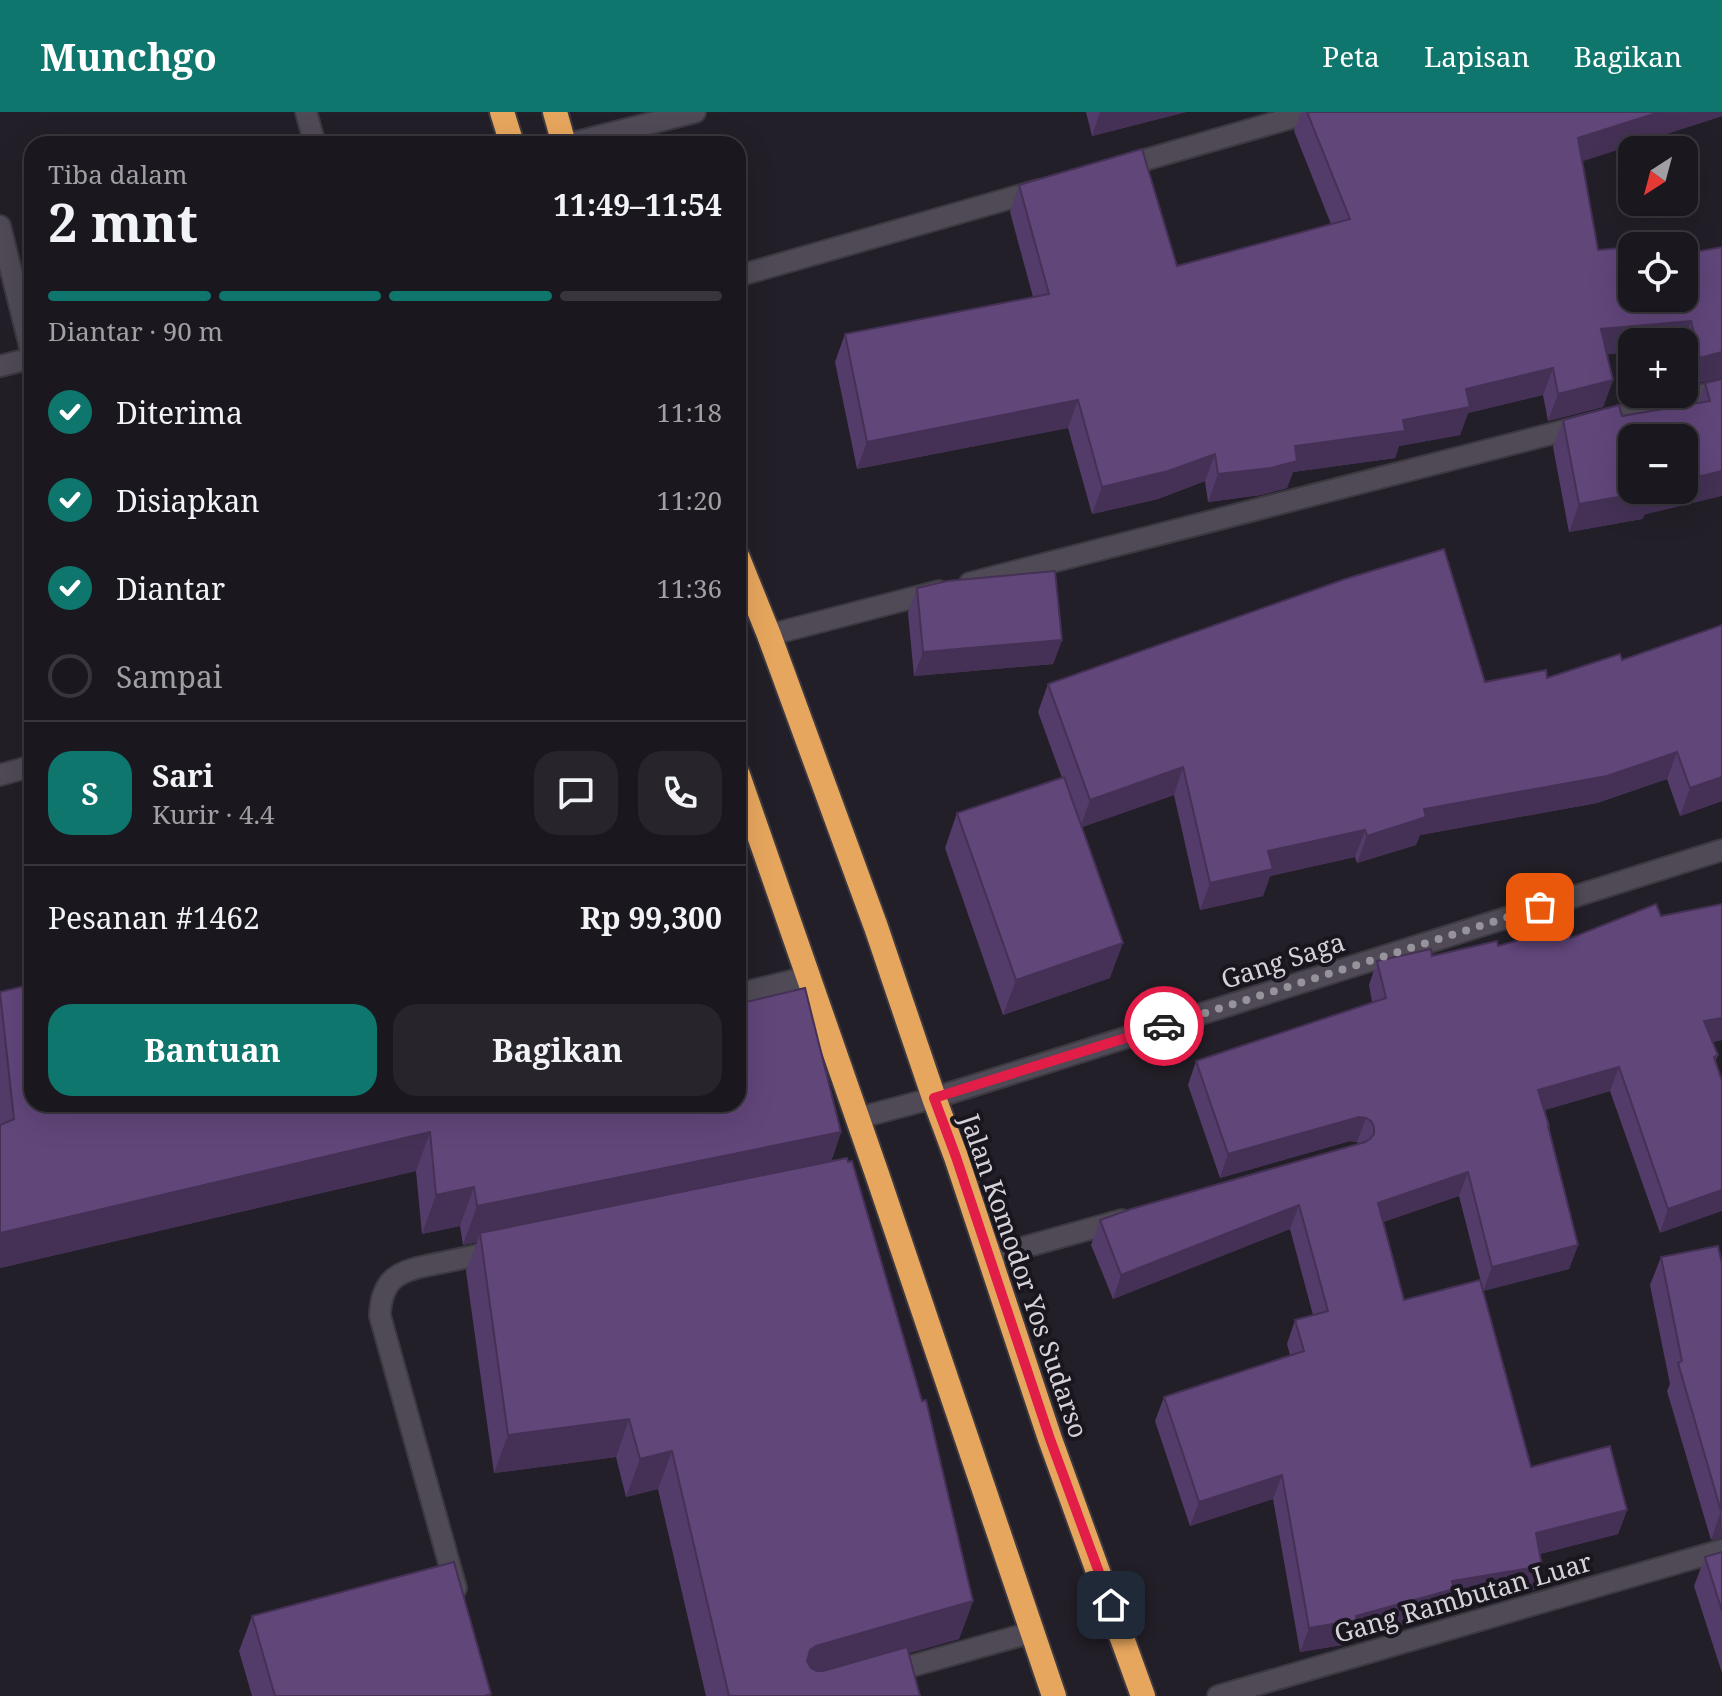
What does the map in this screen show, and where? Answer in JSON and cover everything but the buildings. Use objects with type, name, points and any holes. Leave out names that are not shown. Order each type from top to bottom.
[{"type":"highway","points":[[502,112],[510,136]]},
{"type":"highway","points":[[555,112],[563,136]]},
{"type":"highway","name":"Jalan Komodor Yos Sudarso","points":[[746,578],[876,927],[956,1157],[999,1254],[1050,1439],[1143,1696]]},
{"type":"highway","points":[[746,798],[858,1118],[870,1175],[1054,1696]]},
{"type":"street","points":[[306,112],[313,136]]},
{"type":"street","points":[[598,136],[695,112]]},
{"type":"street","points":[[1101,172],[1312,112]]},
{"type":"street","points":[[746,274],[1055,185]]},
{"type":"street","points":[[0,226],[24,324]]},
{"type":"street","points":[[0,366],[24,359]]},
{"type":"street","points":[[769,635],[1722,390]]},
{"type":"street","points":[[0,775],[24,768]]},
{"type":"street","name":"Gang Saga","points":[[858,1118],[934,1098],[1722,850]]},
{"type":"street","points":[[746,992],[807,977]]},
{"type":"street","points":[[999,1254],[1139,1215]]},
{"type":"street","points":[[459,1600],[380,1316],[380,1302],[386,1288],[405,1270],[511,1248]]},
{"type":"street","name":"Gang Rambutan Luar","points":[[1218,1696],[1722,1550]]},
{"type":"street","points":[[866,1679],[1033,1632]]},
{"type":"way so far","points":[[1164,1026],[1540,907]]},
{"type":"route","points":[[1111,1605],[1050,1439],[934,1098],[1164,1026]]}]
